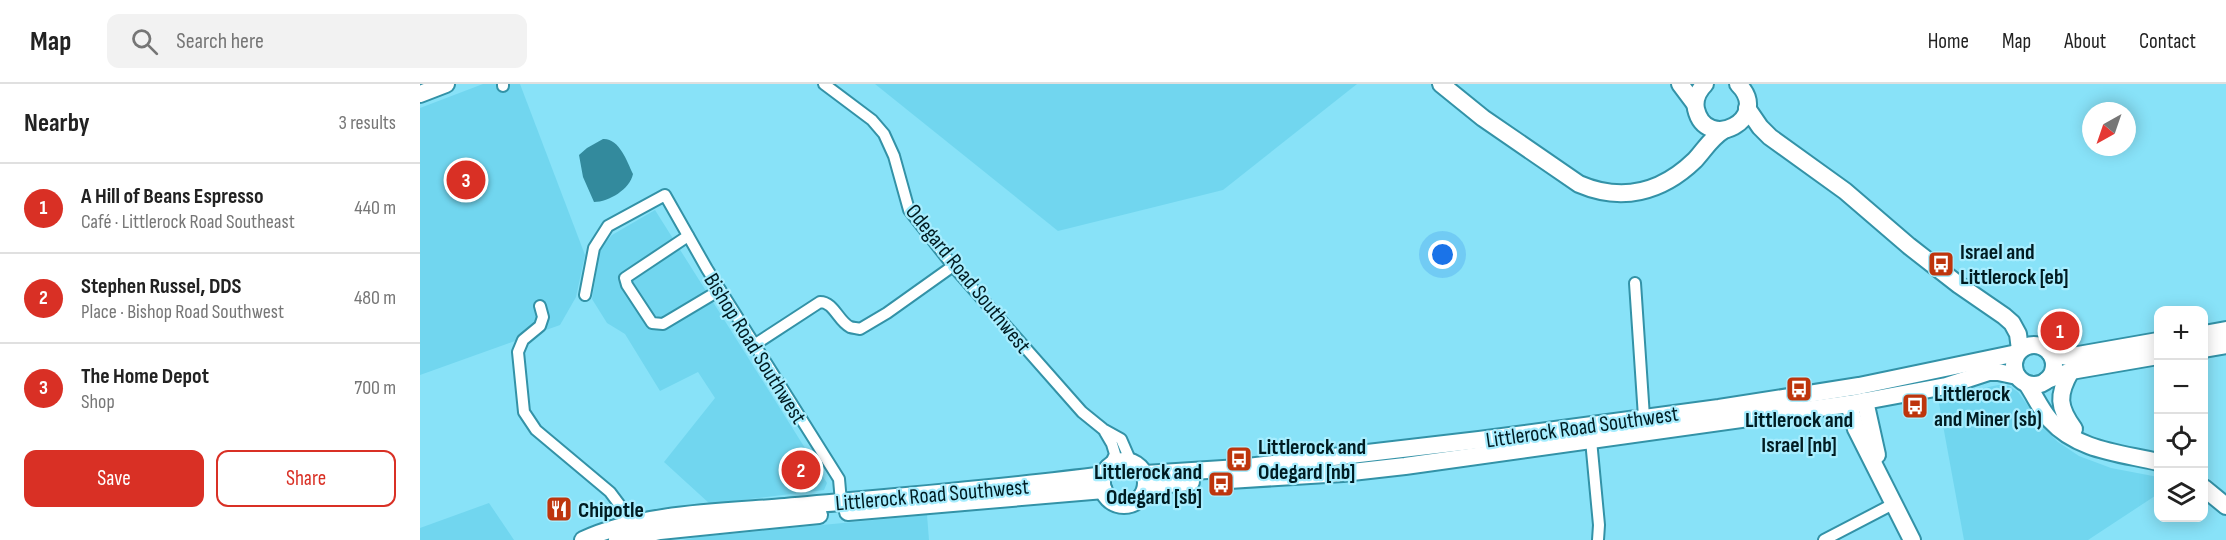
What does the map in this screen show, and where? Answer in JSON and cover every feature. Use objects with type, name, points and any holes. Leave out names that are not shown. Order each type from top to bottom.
[{"type":"main road","points":[[420,94],[446,84]]},
{"type":"main road","points":[[1442,84],[1483,118],[1579,184],[1595,191],[1611,194],[1640,192],[1654,188],[1695,160],[1714,136],[1740,123],[1745,93]]},
{"type":"main road","points":[[1680,84],[1695,104],[1701,120],[1707,126],[1752,135],[1797,157]]},
{"type":"main road","points":[[1695,104],[1696,96],[1705,84]]},
{"type":"main road","points":[[1745,93],[1760,127],[1845,191],[1959,285],[1988,303],[2018,317],[2044,349],[2054,367],[2047,381],[2049,401],[2055,413],[2063,423],[2101,450]]},
{"type":"main road","points":[[1677,173],[1695,143],[1701,120]]},
{"type":"main road","points":[[1988,303],[2012,323],[2018,334],[2018,352],[2013,365],[2051,422],[2077,441],[2101,450],[2154,461]]},
{"type":"main road","points":[[1988,303],[2006,332],[2006,347],[2000,358]]},
{"type":"main road","points":[[2208,333],[2226,330]]},
{"type":"main road","points":[[2018,352],[2028,345],[2067,357],[2154,342]]},
{"type":"main road","points":[[2208,348],[2226,345]]},
{"type":"main road","name":"Littlerock Road Southwest","points":[[1145,480],[1479,440],[1859,386],[2000,358],[2018,352]]},
{"type":"main road","points":[[2022,380],[2040,384],[2071,371],[2154,357]]},
{"type":"main road","points":[[2071,371],[2062,391],[2061,406],[2063,414],[2074,429]]},
{"type":"main road","name":"Littlerock Road Southwest","points":[[1145,480],[1343,473],[1857,403],[1946,386],[1989,372],[1998,372],[2022,380]]},
{"type":"main road","points":[[1857,403],[1856,429],[1912,540]]},
{"type":"main road","name":"Littlerock Road Southwest","points":[[621,533],[638,534],[1106,477],[1124,460],[1131,462]]},
{"type":"main road","points":[[1106,477],[1113,501],[1127,504],[1139,499],[1145,480],[1139,466],[1131,462]]},
{"type":"main road","name":"Littlerock Road Southwest","points":[[583,540],[621,533],[686,516],[1106,477]]},
{"type":"main road","points":[[2208,491],[2226,506]]},
{"type":"street","name":"Odegard Road Southwest","points":[[824,84],[872,120],[884,134],[894,156],[907,207],[953,266],[1082,412],[1103,429],[1121,439],[1131,462]]},
{"type":"street","name":"Bishop Road Southwest","points":[[585,295],[594,248],[608,226],[665,195],[720,290],[839,478],[841,502]]},
{"type":"street","points":[[688,236],[625,278],[627,285],[652,322],[663,324],[720,290]]},
{"type":"street","points":[[754,345],[820,302],[831,306],[839,318],[850,327],[860,329],[887,313],[953,266]]},
{"type":"street","points":[[1635,283],[1644,417]]},
{"type":"street","points":[[540,306],[543,317],[540,326],[523,340],[518,352],[524,412],[536,430],[610,492],[619,504],[621,533]]},
{"type":"street","points":[[1103,429],[1115,454],[1106,477]]},
{"type":"street","points":[[1591,440],[1599,525],[1598,540]]},
{"type":"street","points":[[1824,540],[1895,503]]},
{"type":"shaded area","points":[[483,84],[520,84],[585,255],[576,297],[560,325],[420,375],[420,108]]},
{"type":"shaded area","points":[[875,84],[1357,84],[1223,190],[1058,231]]},
{"type":"shaded area","points":[[603,139],[614,142],[618,146],[633,174],[628,185],[618,194],[606,200],[594,202],[583,177],[579,155]]},
{"type":"shaded area","points":[[655,210],[827,483],[824,490],[710,504],[664,462],[715,398],[698,372],[660,391],[625,334],[607,323],[592,299],[600,249],[612,235]]},
{"type":"shaded area","points":[[1998,385],[2009,386],[2018,392],[2044,428],[2058,442],[2079,456],[2111,468],[2154,476],[2154,497],[2088,540],[1964,540],[1938,398]]},
{"type":"shaded area","points":[[489,503],[514,540],[420,540],[420,528]]},
{"type":"shaded area","points":[[927,515],[929,540],[683,540],[698,537]]},
{"type":"place","name":"The Home Depot","points":[[466,180]]},
{"type":"place","name":"Israel and Littlerock [eb]","points":[[1941,264]]},
{"type":"place","name":"A Hill of Beans Espresso","points":[[2060,331]]},
{"type":"place","name":"Littlerock and Israel [nb]","points":[[1799,389]]},
{"type":"place","name":"Littlerock and Miner (sb)","points":[[1915,406]]},
{"type":"place","name":"Littlerock and Odegard [nb]","points":[[1239,459]]},
{"type":"place","name":"Stephen Russel, DDS","points":[[801,470]]},
{"type":"place","name":"Littlerock and Odegard [sb]","points":[[1221,484]]},
{"type":"place","name":"Chipotle","points":[[559,509]]}]
